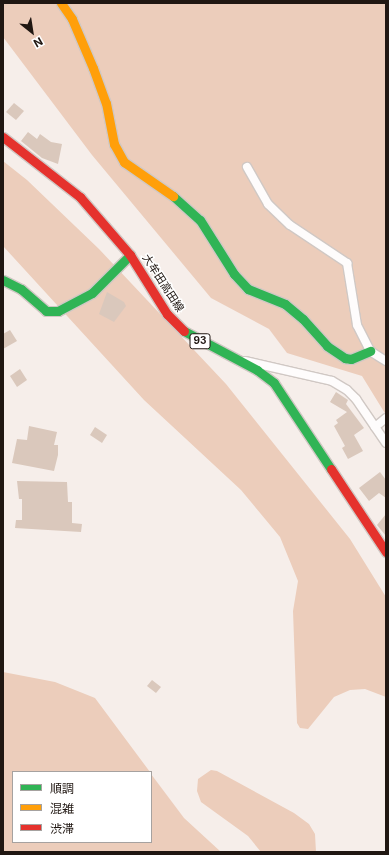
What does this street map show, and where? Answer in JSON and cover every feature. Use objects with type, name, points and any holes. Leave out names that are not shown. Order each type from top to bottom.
[{"type":"street","points":[[61,3],[72,19],[93,68],[106,103],[114,144],[124,162],[183,203],[200,220],[234,274],[248,289],[285,304],[303,319],[327,346],[345,358],[351,359],[370,351]]},
{"type":"street","name":"大牟田高田線","points":[[3,137],[80,197],[130,255],[167,314],[183,331],[263,375],[285,396],[386,552]]},
{"type":"street","points":[[247,167],[268,204],[290,225],[326,252],[347,263],[357,325],[370,351],[386,361]]},
{"type":"street","points":[[3,280],[21,289],[46,311],[58,311],[92,294],[130,255]]},
{"type":"street","points":[[235,359],[288,369],[332,381],[356,399],[386,443]]},
{"type":"street","points":[[375,427],[386,418]]},
{"type":"shaded area","points":[[3,3],[386,3],[386,415],[362,376],[287,353],[269,329],[211,298],[92,155],[3,37]]},
{"type":"shaded area","points":[[3,161],[27,180],[99,249],[226,384],[350,539],[386,597],[386,697],[365,689],[350,690],[334,697],[308,729],[300,728],[297,723],[293,611],[298,581],[280,537],[241,490],[144,400],[3,246]]},
{"type":"shaded area","points":[[3,672],[55,682],[95,698],[149,771],[12,771],[12,843],[152,843],[152,775],[184,818],[221,852],[3,852]]},
{"type":"shaded area","points":[[211,770],[217,771],[294,813],[309,824],[315,834],[316,852],[261,852],[248,836],[201,802],[197,791],[198,779]]},
{"type":"building","points":[[14,103],[24,111],[16,120],[6,112]]},
{"type":"building","points":[[28,132],[37,139],[40,134],[51,142],[62,144],[58,164],[42,158],[21,141]]},
{"type":"building","points":[[107,292],[124,302],[126,306],[114,322],[99,314]]},
{"type":"building","points":[[10,330],[17,341],[3,349],[3,334]]},
{"type":"building","points":[[20,369],[27,380],[17,387],[10,376]]},
{"type":"building","points":[[336,392],[348,400],[346,404],[364,428],[354,435],[363,451],[348,459],[342,448],[345,446],[334,426],[338,423],[336,420],[347,412],[330,402]]},
{"type":"building","points":[[29,426],[57,432],[54,445],[58,445],[58,455],[54,471],[12,463],[17,439],[27,440]]},
{"type":"building","points":[[95,427],[107,435],[102,443],[90,435]]},
{"type":"building","points":[[380,472],[386,480],[386,498],[379,493],[369,501],[359,488]]},
{"type":"building","points":[[17,481],[67,482],[68,502],[72,502],[72,523],[82,524],[81,532],[15,528],[16,520],[22,520],[22,499],[19,499]]},
{"type":"building","points":[[386,514],[386,536],[377,525]]},
{"type":"building","points":[[152,680],[161,687],[156,693],[147,686]]},
{"type":"traffic: fast","points":[[173,196],[200,220],[234,274],[248,289],[285,304],[303,319],[327,346],[345,358],[351,359],[370,351]]},
{"type":"traffic: fast","points":[[3,280],[21,289],[46,311],[58,311],[92,293],[130,255]]},
{"type":"traffic: fast","points":[[184,331],[257,370],[274,383],[331,469]]},
{"type":"traffic: slow","points":[[61,3],[72,19],[93,68],[106,103],[114,144],[124,162],[173,196]]},
{"type":"traffic: jam","points":[[3,137],[80,197],[130,255],[167,314],[184,331]]},
{"type":"traffic: jam","points":[[331,469],[386,552]]}]
